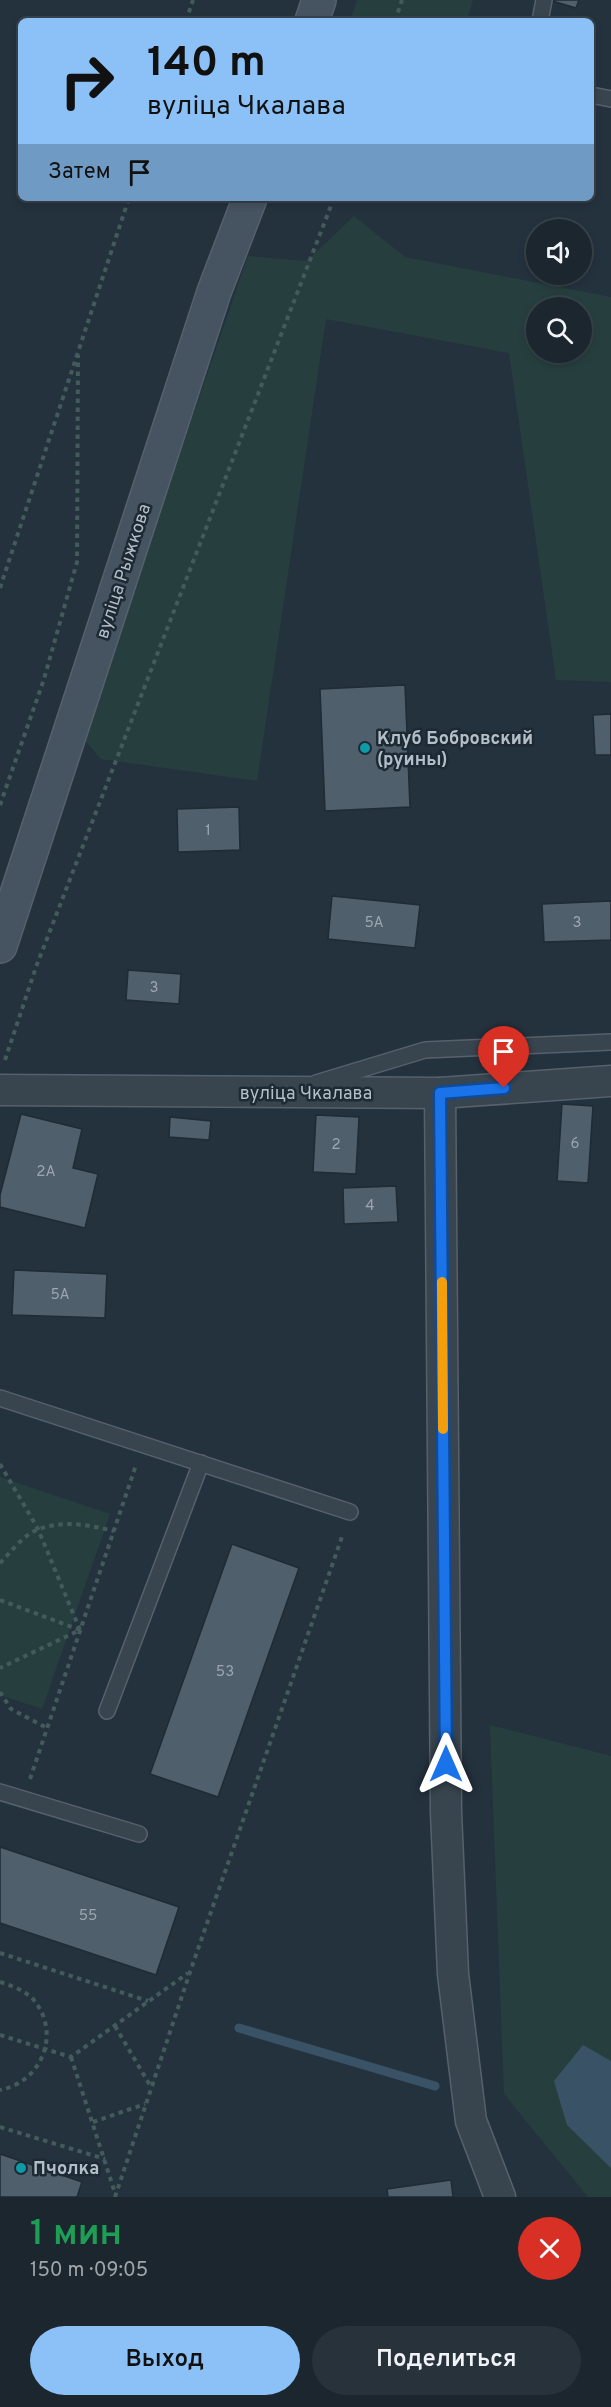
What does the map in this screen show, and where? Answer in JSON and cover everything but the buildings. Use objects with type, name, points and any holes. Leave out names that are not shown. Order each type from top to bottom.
[{"type":"main road","points":[[313,18],[319,0]]},
{"type":"main road","name":"вуліца Рыжкова","points":[[0,946],[214,292],[249,201]]},
{"type":"street","name":"вуліца Чкалава","points":[[2,1077],[285,1093],[440,1093],[611,1081]]},
{"type":"street","points":[[440,1093],[446,1812],[453,1974],[471,2121],[500,2197]]},
{"type":"lane","points":[[541,18],[544,0]]},
{"type":"lane","points":[[594,96],[611,99]]},
{"type":"lane","points":[[285,1093],[425,1050],[611,1042]]},
{"type":"lane","points":[[0,1398],[350,1512]]},
{"type":"lane","points":[[107,1711],[201,1463]]},
{"type":"lane","points":[[0,1792],[139,1834]]},
{"type":"path","points":[[187,18],[193,0]]},
{"type":"path","points":[[396,18],[402,0]]},
{"type":"path","points":[[0,588],[128,201]]},
{"type":"path","points":[[2,1077],[36,967],[333,201]]},
{"type":"path","points":[[0,805],[44,679],[77,561],[78,355]]},
{"type":"path","points":[[23,1798],[143,1444]]},
{"type":"path","points":[[0,1464],[38,1529],[80,1630]]},
{"type":"path","points":[[115,2196],[190,1972],[350,1512]]},
{"type":"path","points":[[0,1563],[17,1545],[38,1529],[75,1523],[114,1531]]},
{"type":"path","points":[[0,1600],[80,1630]]},
{"type":"path","points":[[0,1668],[80,1630]]},
{"type":"path","points":[[0,1692],[11,1709],[47,1728]]},
{"type":"path","points":[[0,1953],[148,2002]]},
{"type":"path","points":[[71,2057],[190,1972]]},
{"type":"path","points":[[0,1982],[18,1988],[32,1998],[42,2013],[47,2031],[46,2049],[39,2066],[27,2079],[12,2088],[0,2090]]},
{"type":"path","points":[[115,2026],[151,2088]]},
{"type":"path","points":[[0,2035],[71,2057]]},
{"type":"path","points":[[71,2057],[115,2196]]},
{"type":"path","points":[[92,2122],[146,2103]]},
{"type":"path","points":[[0,2127],[105,2160]]},
{"type":"green space","points":[[357,0],[473,0],[467,18],[351,18]]},
{"type":"green space","points":[[354,216],[405,257],[526,280],[526,285],[549,285],[611,297],[611,682],[556,680],[509,353],[326,319],[257,781],[101,759],[82,737],[248,256],[307,261]]},
{"type":"green space","points":[[0,1477],[110,1514],[42,1709],[0,1695]]},
{"type":"green space","points":[[490,1725],[611,1756],[611,2197],[588,2197],[504,2094]]},
{"type":"water","points":[[583,2045],[611,2061],[611,2168],[567,2125],[554,2081]]},
{"type":"waterway","points":[[239,2028],[435,2086]]},
{"type":"slow traffic","points":[[442,1282],[443,1429]]},
{"type":"place","name":"Клуб Бобровский (руины)","points":[[365,748]]},
{"type":"place","name":"Пчолка","points":[[21,2168]]},
{"type":"route","points":[[446,1764],[440,1093],[504,1088]]}]
